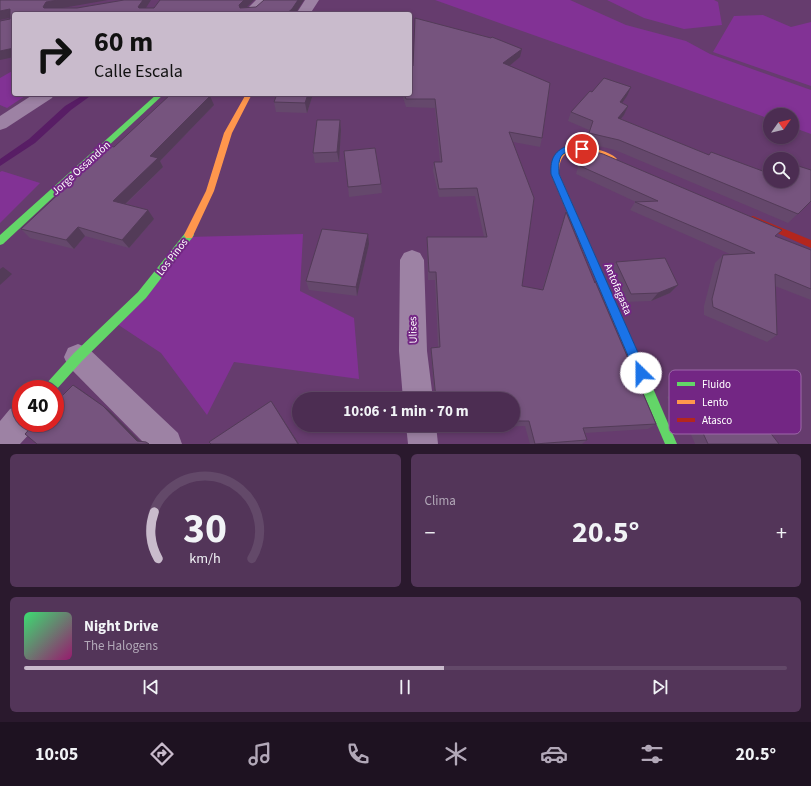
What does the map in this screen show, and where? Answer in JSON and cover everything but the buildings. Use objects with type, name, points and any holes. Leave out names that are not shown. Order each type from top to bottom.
[{"type":"street","points":[[251,12],[264,0]]},
{"type":"street","points":[[304,12],[312,0]]},
{"type":"street","points":[[0,124],[43,96]]},
{"type":"street","name":"Jorge Ossandón","points":[[0,241],[159,96]]},
{"type":"street","name":"Los Pinos","points":[[57,380],[78,357],[142,295],[188,237],[210,191],[228,133],[248,96]]},
{"type":"street","name":"Antofagasta","points":[[622,162],[582,149],[570,148],[563,151],[556,157],[554,164],[555,174],[671,444]]},
{"type":"street","points":[[746,215],[811,244]]},
{"type":"street","name":"Ulises","points":[[412,260],[413,351],[417,392]]},
{"type":"street","points":[[78,357],[167,444]]},
{"type":"street","points":[[0,444],[12,430]]},
{"type":"street","points":[[422,432],[423,444]]},
{"type":"shaded area","points":[[435,0],[570,0],[626,25],[686,41],[710,54],[811,90],[811,134],[799,130],[799,108],[763,108],[763,117]]},
{"type":"shaded area","points":[[607,0],[714,0],[718,2],[722,25],[684,29],[644,18]]},
{"type":"shaded area","points":[[763,15],[791,27],[811,22],[811,86],[713,52],[734,16]]},
{"type":"shaded area","points":[[12,71],[12,96],[25,96],[7,108],[0,105],[0,78]]},
{"type":"shaded area","points":[[2,171],[40,183],[0,223],[0,172]]},
{"type":"shaded area","points":[[303,234],[300,291],[354,318],[359,379],[234,362],[207,415],[161,353],[114,322],[188,237]]},
{"type":"waterway","points":[[0,163],[32,141],[68,108],[87,96]]},
{"type":"traffic: fast","points":[[0,241],[159,96]]},
{"type":"traffic: fast","points":[[57,380],[78,357],[142,295],[189,235]]},
{"type":"traffic: fast","points":[[642,376],[671,444]]},
{"type":"traffic: slow","points":[[189,235],[210,191],[228,133],[248,96]]},
{"type":"traffic: slow","points":[[613,159],[590,150],[574,148],[566,150],[560,154],[556,161],[555,174],[642,376]]},
{"type":"traffic: jam","points":[[753,219],[811,244]]},
{"type":"route","points":[[582,149],[570,148],[563,151],[556,157],[554,164],[555,174],[641,373]]}]
